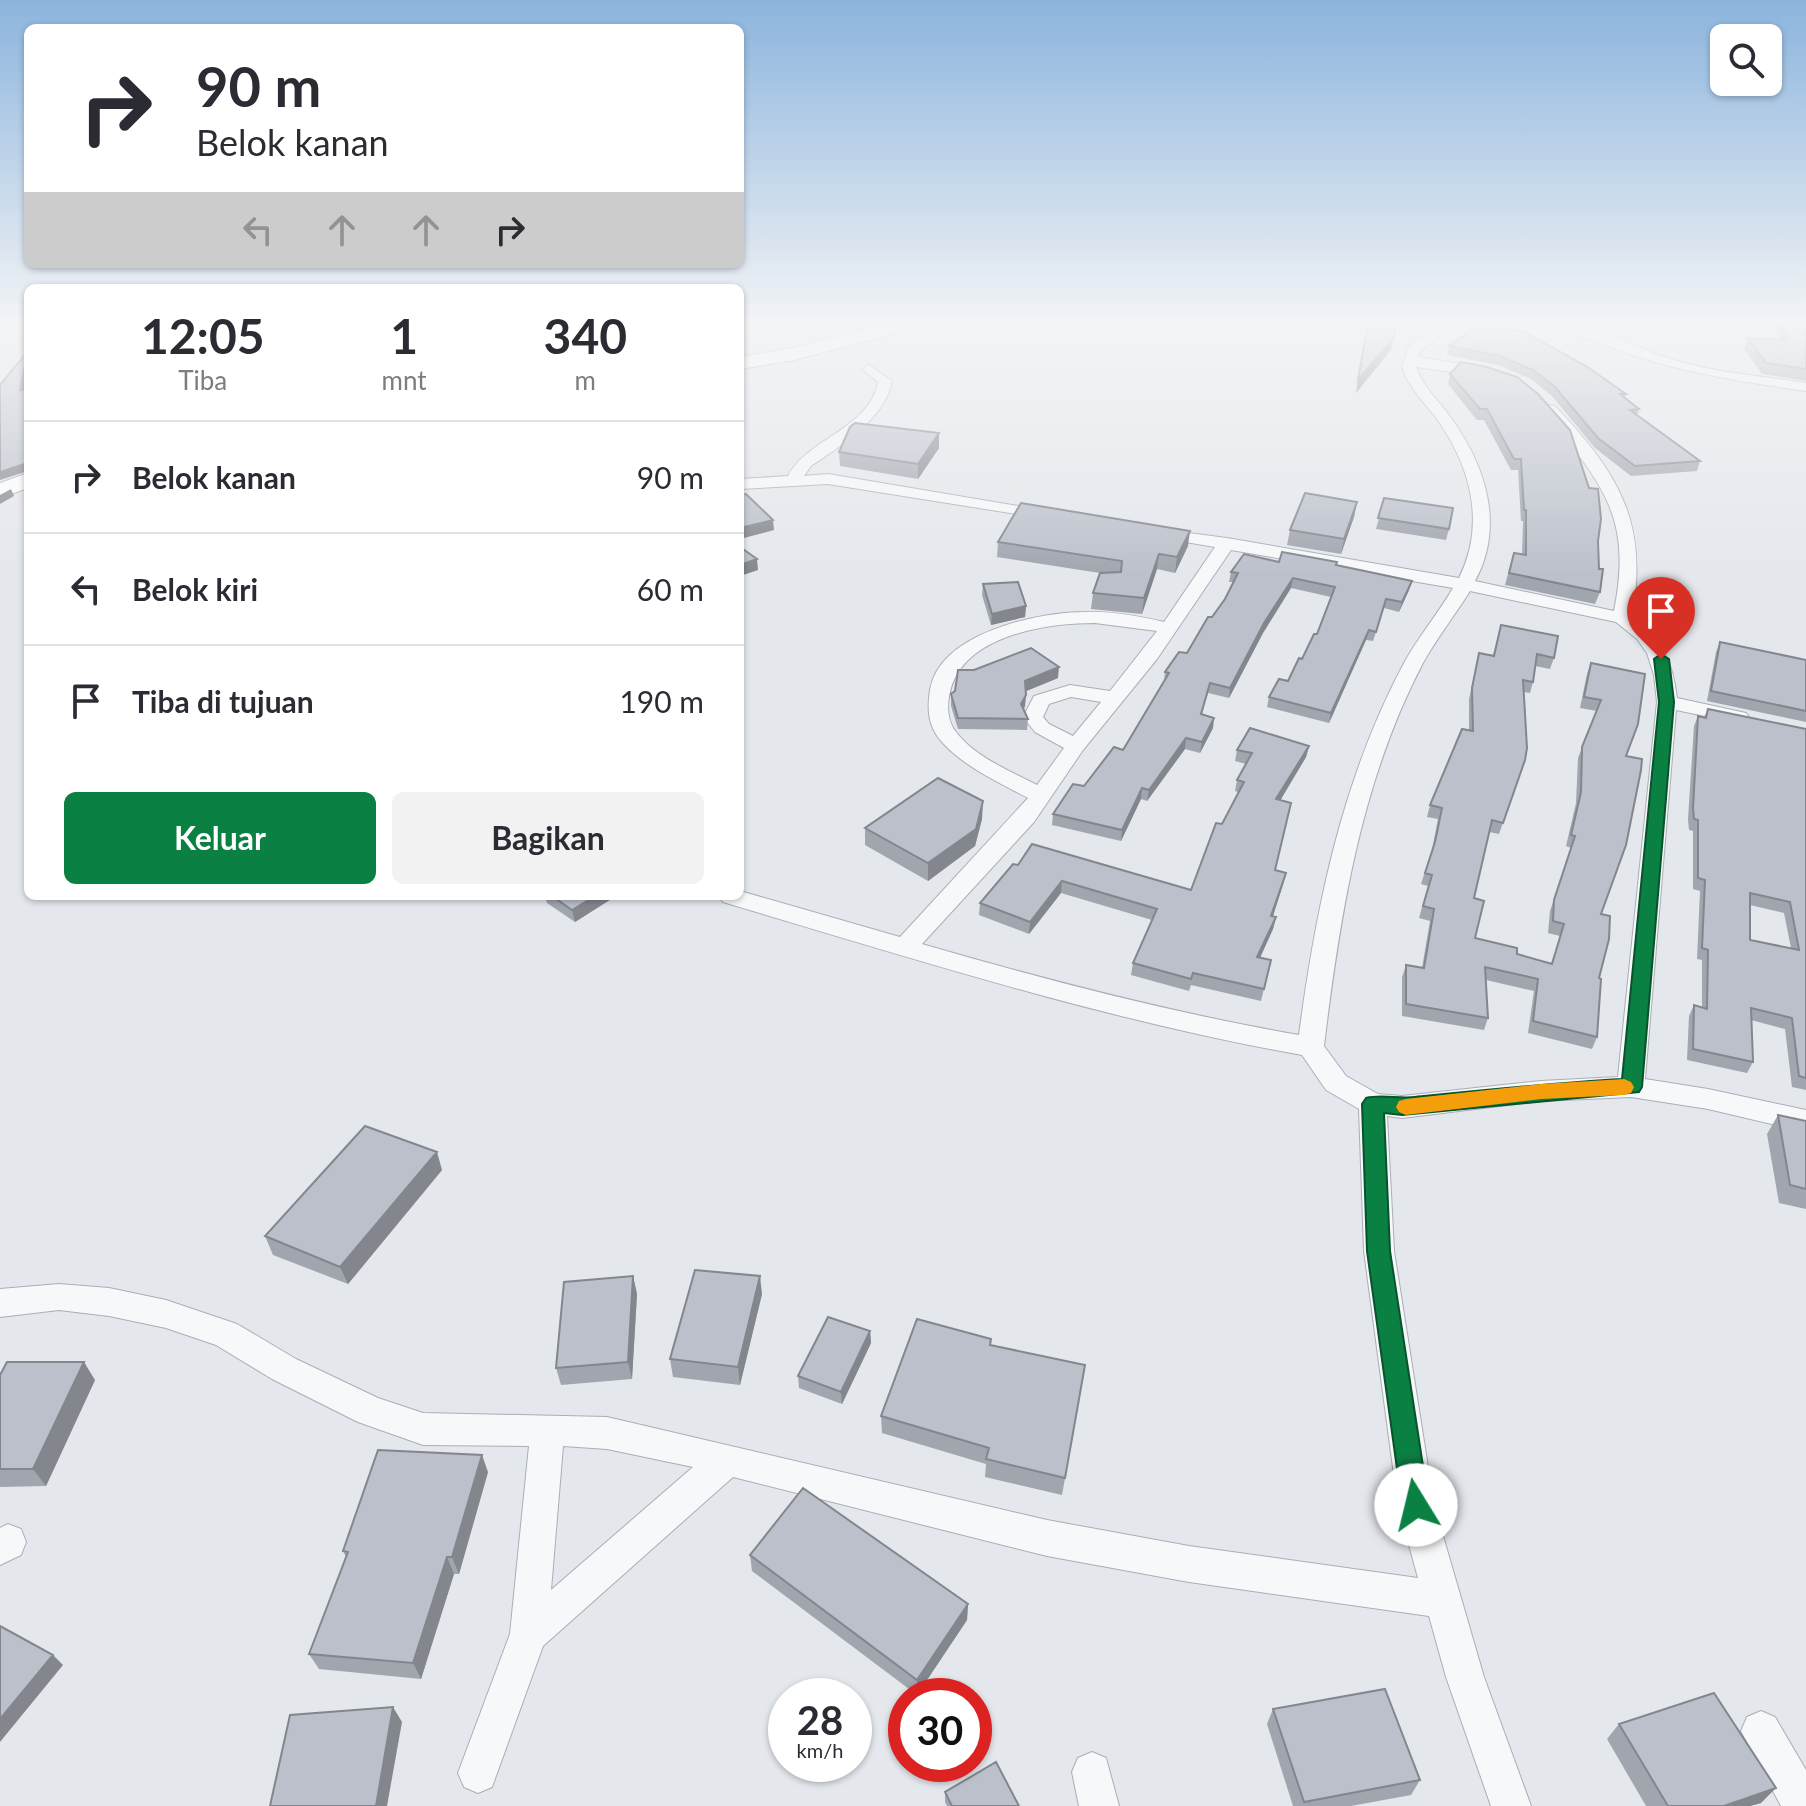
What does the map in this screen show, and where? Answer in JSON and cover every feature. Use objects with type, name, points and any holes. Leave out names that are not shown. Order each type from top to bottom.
[{"type":"main road","points":[[0,491],[24,482]]},
{"type":"street","points":[[795,478],[800,466],[819,454],[871,407]]},
{"type":"street","points":[[1434,407],[1456,436],[1472,466],[1480,489],[1483,543],[1476,563],[1415,660],[1387,716],[1374,753],[1332,905],[1311,1047],[1336,1083],[1373,1104],[1402,1107],[1541,1091],[1631,1087],[1708,1099],[1806,1121]]},
{"type":"street","points":[[1548,407],[1597,462],[1616,495],[1626,525],[1628,553],[1629,579],[1622,618]]},
{"type":"street","points":[[819,454],[827,460],[828,479]]},
{"type":"street","points":[[744,484],[795,478],[828,479],[1070,519]]},
{"type":"street","points":[[1133,529],[1463,584],[1622,618],[1642,633],[1661,659],[1667,702],[1631,1087]]},
{"type":"street","points":[[906,946],[1042,796],[1076,746],[1168,628],[1227,543]]},
{"type":"street","points":[[1042,796],[997,773],[968,754],[947,735],[938,719],[938,696],[943,675],[955,660],[976,646],[1047,620],[1108,618],[1168,628]]},
{"type":"street","points":[[1076,746],[1042,728],[1033,717],[1041,700],[1070,691],[1114,698]]},
{"type":"street","points":[[1667,702],[1763,722]]},
{"type":"street","points":[[744,900],[1018,981],[1227,1032],[1311,1047]]},
{"type":"street","points":[[1373,1104],[1379,1251],[1416,1505],[1465,1677],[1511,1806]]},
{"type":"street","points":[[0,1303],[59,1297],[109,1302],[166,1314],[226,1334],[284,1369],[370,1411],[423,1429],[607,1433],[918,1504],[1047,1538],[1189,1564],[1444,1600]]},
{"type":"street","points":[[478,1773],[529,1634],[547,1430]]},
{"type":"street","points":[[529,1634],[726,1461]]},
{"type":"street","points":[[1761,1731],[1804,1806]]},
{"type":"building","points":[[0,407],[24,407],[24,464],[0,472]]},
{"type":"building","points":[[1550,407],[1570,430],[1589,488],[1598,489],[1601,519],[1599,569],[1603,569],[1600,592],[1509,573],[1514,553],[1526,555],[1521,459],[1514,459],[1487,409],[1480,409]]},
{"type":"building","points":[[1572,407],[1637,407],[1639,409],[1630,410],[1700,461],[1635,466],[1598,438]]},
{"type":"building","points":[[855,423],[939,433],[918,464],[839,452],[850,427]]},
{"type":"building","points":[[1305,493],[1357,502],[1344,539],[1290,530]]},
{"type":"building","points":[[746,494],[773,520],[744,527]]},
{"type":"building","points":[[1384,498],[1453,508],[1449,529],[1378,518]]},
{"type":"building","points":[[1021,503],[1190,531],[1177,557],[1159,554],[1144,598],[1093,593],[1100,573],[1121,572],[1122,561],[998,542]]},
{"type":"building","points":[[744,550],[757,559],[744,564]]},
{"type":"building","points":[[1282,552],[1412,581],[1402,602],[1386,599],[1376,632],[1369,630],[1331,713],[1269,697],[1279,679],[1288,681],[1299,658],[1302,659],[1314,634],[1317,634],[1335,587],[1293,578],[1264,623],[1230,688],[1210,683],[1201,714],[1214,718],[1202,742],[1186,738],[1149,790],[1142,788],[1122,830],[1053,814],[1073,784],[1084,786],[1114,747],[1123,750],[1169,673],[1165,672],[1179,652],[1187,653],[1208,617],[1212,617],[1225,599],[1238,573],[1231,572],[1244,554],[1279,562]]},
{"type":"building","points":[[1018,582],[1026,606],[992,614],[983,584]]},
{"type":"building","points":[[1501,625],[1558,636],[1554,658],[1537,654],[1533,682],[1523,680],[1525,760],[1503,823],[1492,820],[1474,898],[1484,901],[1475,938],[1517,948],[1517,954],[1552,964],[1564,924],[1553,921],[1554,900],[1575,836],[1571,835],[1581,792],[1582,747],[1601,700],[1584,697],[1591,663],[1645,674],[1638,724],[1626,756],[1642,759],[1641,770],[1626,845],[1601,914],[1610,916],[1609,939],[1599,978],[1597,1037],[1533,1021],[1538,979],[1485,967],[1488,1018],[1406,1004],[1406,965],[1424,968],[1434,909],[1423,906],[1432,875],[1425,873],[1442,808],[1430,805],[1462,729],[1473,731],[1472,688],[1479,653],[1494,656]]},
{"type":"building","points":[[1720,642],[1806,660],[1806,711],[1711,691]]},
{"type":"building","points":[[1031,648],[1059,667],[1025,681],[1026,695],[1021,704],[1028,719],[958,718],[951,694],[955,691],[958,670],[974,670]]},
{"type":"building","points":[[1708,709],[1806,729],[1806,1078],[1799,1076],[1792,1018],[1751,1008],[1753,1062],[1693,1049],[1694,1005],[1707,1009],[1708,950],[1702,948],[1705,880],[1698,878],[1698,820],[1694,819],[1693,808],[1698,716],[1706,718]],"holes":[[[1750,893],[1790,902],[1799,950],[1750,940]]]},
{"type":"building","points":[[1250,728],[1309,746],[1276,799],[1291,803],[1275,870],[1286,873],[1271,916],[1276,917],[1257,957],[1271,960],[1264,989],[1193,973],[1191,979],[1133,963],[1157,909],[1062,881],[1030,922],[980,903],[1013,864],[1018,865],[1032,844],[1191,890],[1216,823],[1222,824],[1244,782],[1237,780],[1252,753],[1237,750]]},
{"type":"building","points":[[938,778],[983,801],[976,829],[928,863],[865,828]]},
{"type":"building","points":[[558,900],[588,900],[572,910]]},
{"type":"building","points":[[1778,1115],[1806,1121],[1806,1189],[1790,1185]]},
{"type":"building","points":[[365,1126],[437,1152],[340,1267],[265,1236]]},
{"type":"building","points":[[695,1270],[760,1276],[738,1367],[670,1359]]},
{"type":"building","points":[[633,1276],[628,1362],[556,1368],[564,1282]]},
{"type":"building","points":[[828,1317],[870,1331],[841,1392],[798,1376]]},
{"type":"building","points":[[917,1319],[991,1339],[990,1345],[1085,1365],[1065,1478],[986,1459],[989,1448],[881,1416]]},
{"type":"building","points":[[7,1362],[84,1362],[33,1469],[0,1469],[0,1375]]},
{"type":"building","points":[[378,1450],[482,1455],[452,1557],[447,1557],[413,1663],[309,1654],[348,1552],[343,1551]]},
{"type":"building","points":[[803,1488],[968,1604],[918,1678],[914,1678],[750,1555]]},
{"type":"building","points":[[0,1626],[53,1655],[0,1719]]},
{"type":"building","points":[[1385,1689],[1420,1780],[1304,1802],[1273,1709]]},
{"type":"building","points":[[1714,1693],[1776,1788],[1724,1806],[1668,1806],[1619,1724]]},
{"type":"building","points":[[393,1707],[376,1806],[270,1806],[290,1715]]},
{"type":"building","points":[[996,1762],[1019,1806],[952,1806],[945,1792],[962,1782],[992,1782],[992,1764]]},
{"type":"slow traffic","points":[[1406,1107],[1541,1091],[1624,1087]]},
{"type":"route","points":[[1416,1505],[1379,1251],[1373,1104],[1402,1107],[1541,1091],[1631,1087],[1667,702],[1665,670],[1661,659]]}]
